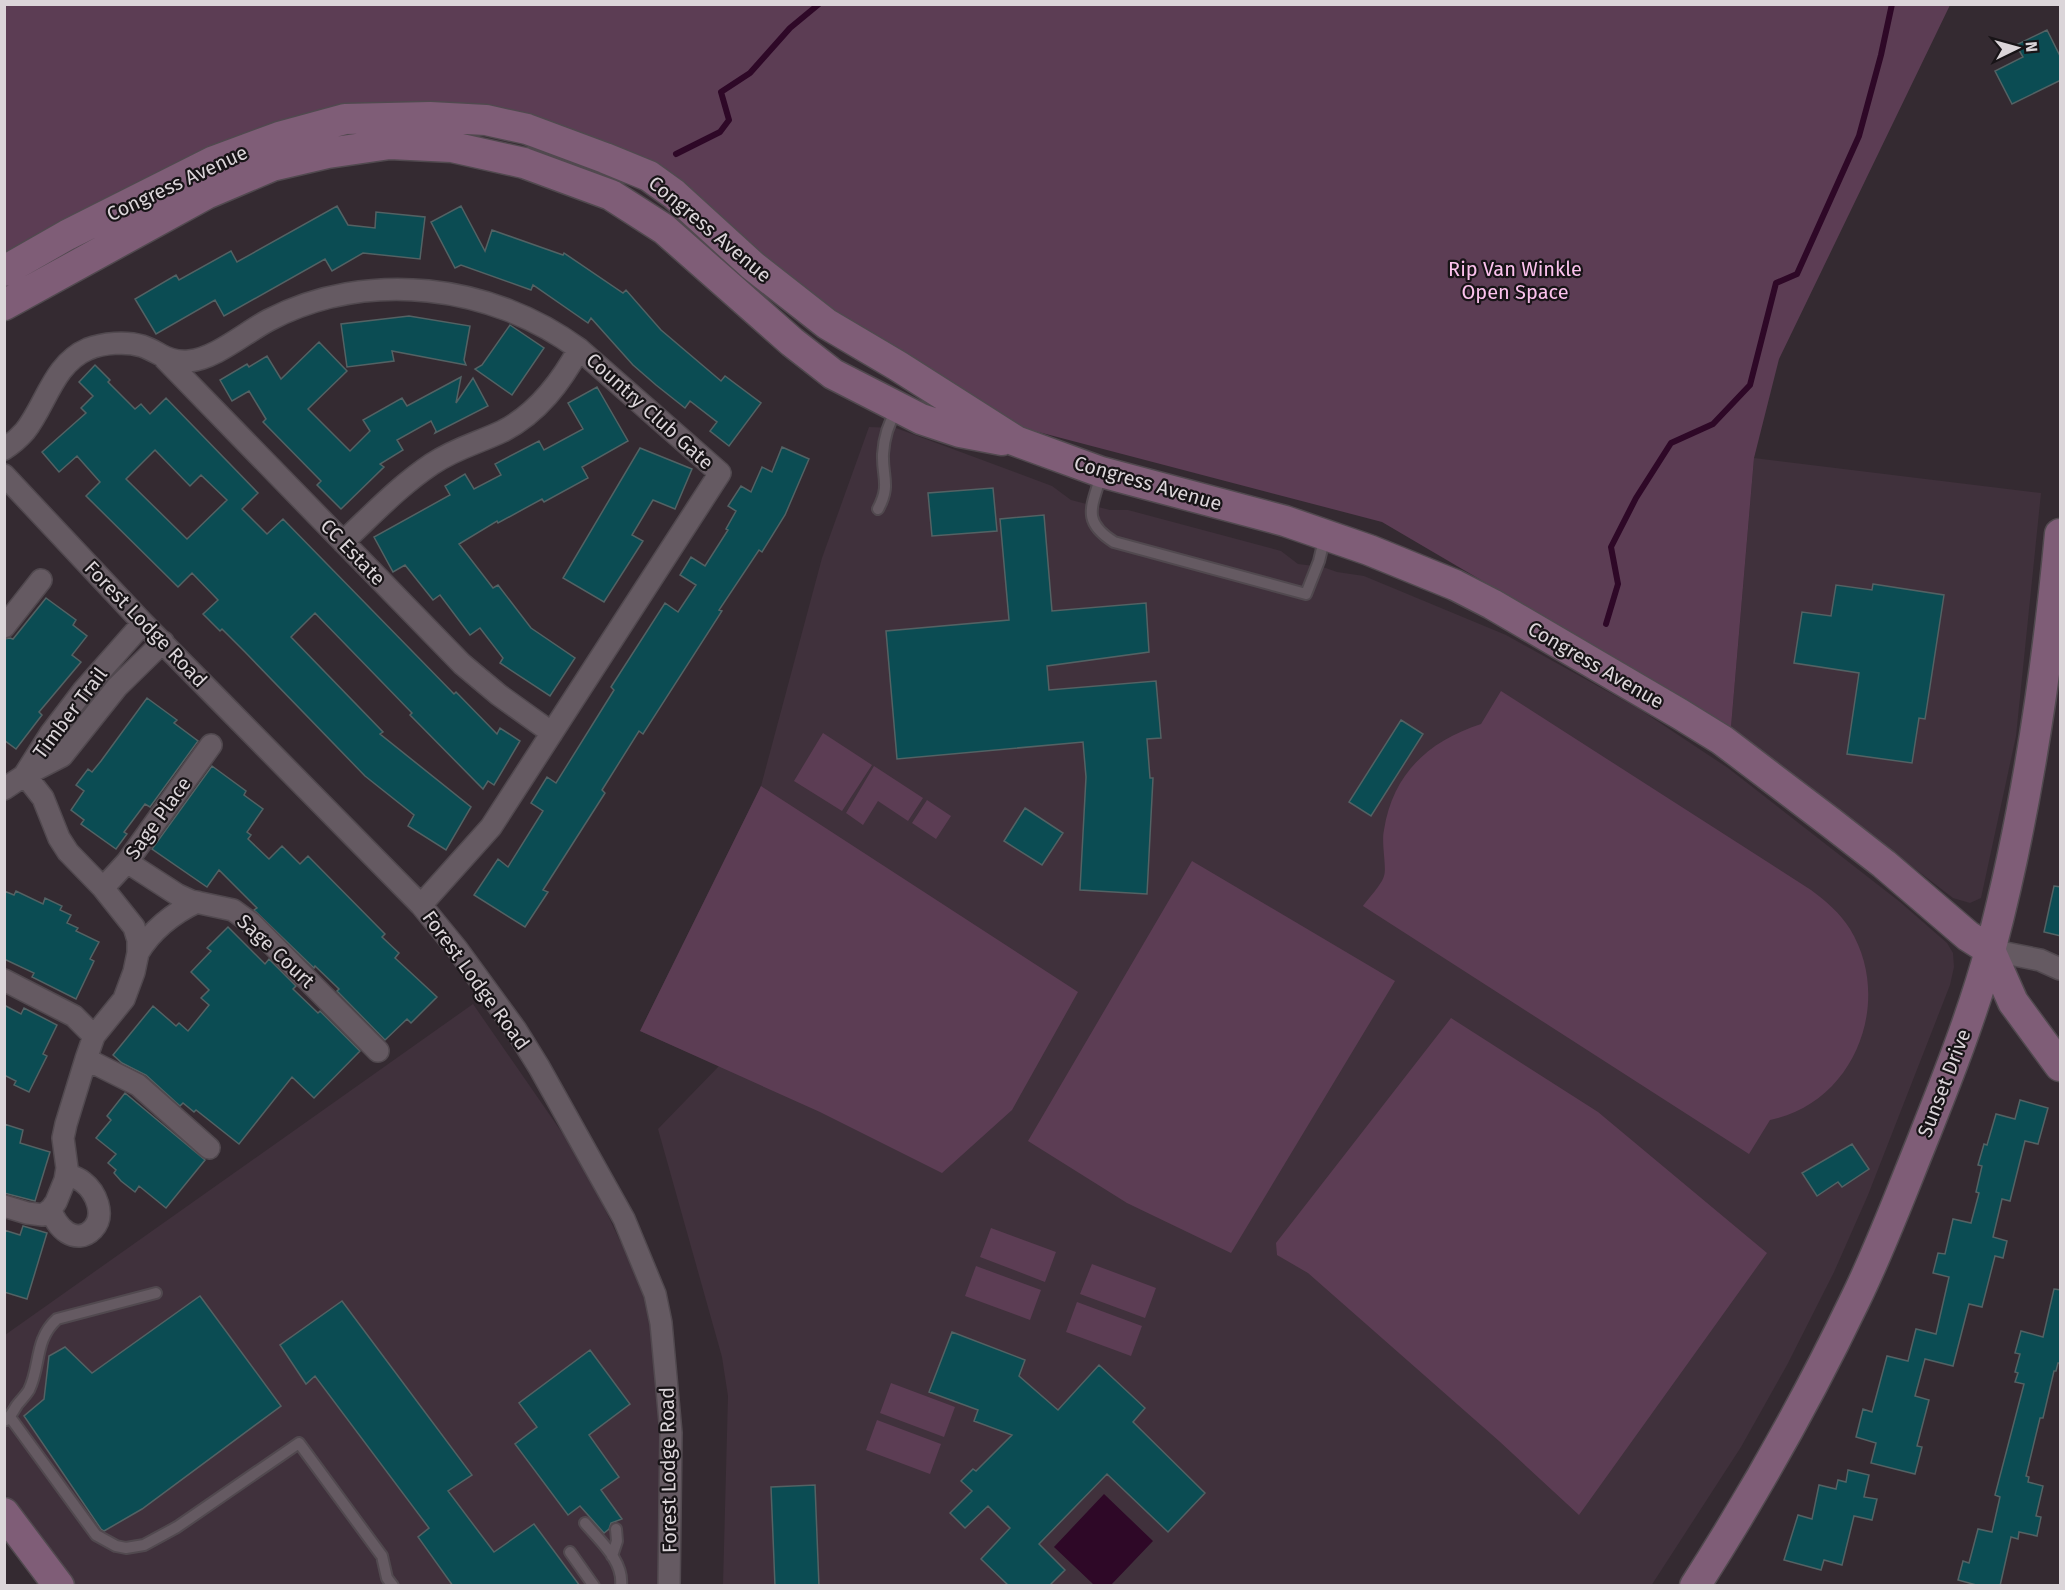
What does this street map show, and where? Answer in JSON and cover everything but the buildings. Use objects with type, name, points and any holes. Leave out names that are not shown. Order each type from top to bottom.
[{"type":"street","name":"Congress Avenue","points":[[4,271],[67,235],[214,161],[327,122],[345,119],[430,117],[502,123],[550,137],[649,176],[674,194],[753,266],[827,324],[1017,441],[1101,472],[1285,521],[1326,535],[1455,585],[1492,604],[1722,740],[1884,864],[1968,936],[1990,950]]},
{"type":"street","name":"Congress Avenue","points":[[4,305],[206,194],[272,166],[328,153],[390,144],[452,147],[524,162],[611,195],[664,229],[792,342],[833,374],[921,419],[960,432],[1017,441]]},
{"type":"street","name":"Country Club Gate","points":[[4,449],[26,430],[57,376],[72,360],[87,350],[106,345],[142,346],[165,359],[189,361],[210,355],[270,320],[302,306],[366,292],[402,289],[437,291],[471,297],[504,308],[557,332],[720,473],[552,732]]},
{"type":"street","name":"Country Club Gate","points":[[343,542],[407,482],[434,463],[462,446],[501,432],[518,422],[540,404],[563,378],[579,349]]},
{"type":"street","name":"CC Estate","points":[[165,359],[462,664],[552,732]]},
{"type":"street","name":"Forest Lodge Road","points":[[4,475],[143,623],[421,905],[464,958],[516,1030],[539,1068],[624,1219],[654,1294],[661,1323],[671,1433],[669,1586]]},
{"type":"street","name":"Sunset Drive","points":[[1695,1586],[1775,1454],[1856,1299],[1950,1072],[1990,950],[2007,883],[2037,728],[2061,534]]},
{"type":"street","points":[[4,627],[41,580]]},
{"type":"street","name":"Timber Trail","points":[[51,1209],[60,1193],[66,1174],[63,1138],[86,1059],[94,1036],[124,999],[134,972],[138,940],[134,927],[104,888],[68,852],[59,838],[43,798],[25,775],[51,734],[83,691],[143,623]]},
{"type":"street","points":[[4,789],[62,756],[117,687],[163,642]]},
{"type":"street","points":[[421,905],[491,827],[552,732]]},
{"type":"street","name":"Sage Place","points":[[104,888],[127,862],[211,746]]},
{"type":"street","name":"Sage Court","points":[[127,862],[178,896],[197,903],[233,910],[251,923],[378,1051]]},
{"type":"street","points":[[138,953],[143,944],[179,910],[197,903]]},
{"type":"street","points":[[1990,950],[2040,960],[2061,969]]},
{"type":"street","points":[[1990,950],[2013,1002],[2061,1066]]},
{"type":"street","points":[[4,980],[74,1016],[94,1036]]},
{"type":"street","points":[[86,1059],[138,1085],[209,1148]]},
{"type":"street","points":[[4,1206],[35,1215],[43,1215],[51,1209],[61,1229],[73,1235],[88,1232],[95,1227],[98,1220],[99,1210],[96,1198],[82,1181],[66,1174]]},
{"type":"street","points":[[4,1513],[59,1586]]},
{"type":"lane","points":[[878,509],[886,489],[883,454],[888,429],[898,407]]},
{"type":"lane","points":[[1101,472],[1091,514],[1101,534],[1114,542],[1306,594],[1326,535]]},
{"type":"lane","points":[[156,1293],[57,1319],[49,1327],[38,1352],[29,1390],[7,1419],[96,1535],[116,1546],[136,1548],[177,1527],[299,1443],[382,1556],[387,1578],[393,1586]]},
{"type":"lane","points":[[585,1523],[618,1563],[622,1574],[621,1586]]},
{"type":"lane","points":[[612,1556],[617,1541],[616,1529]]},
{"type":"lane","points":[[570,1552],[594,1586]]},
{"type":"shaded area","points":[[869,427],[896,428],[1052,486],[1071,500],[1110,510],[1128,510],[1281,551],[1298,564],[1364,576],[1506,635],[1639,709],[1728,768],[1900,902],[1947,943],[1953,953],[1954,967],[1950,985],[1868,1195],[1834,1272],[1787,1365],[1741,1447],[1651,1586],[723,1585],[728,1396],[722,1357],[658,1129],[719,1066],[640,1031],[761,786],[822,558]]},
{"type":"shaded area","points":[[1754,458],[2041,493],[2016,736],[1981,898],[1970,903],[1953,898],[1731,727]]},
{"type":"shaded area","points":[[473,1004],[583,1163],[651,1306],[666,1462],[660,1585],[74,1585],[5,1494],[5,1335]]},
{"type":"shaded area","points":[[1104,1494],[1153,1541],[1111,1585],[1092,1585],[1054,1547]]},
{"type":"green space","name":"Rip Van Winkle Open Space","points":[[5,5],[1950,5],[1779,359],[1754,458],[1731,727],[1382,522],[1023,428],[968,403],[711,227],[550,137],[345,119],[5,271]]},
{"type":"green space","points":[[1501,691],[1811,890],[1842,918],[1850,929],[1863,957],[1868,987],[1866,1017],[1858,1045],[1844,1071],[1825,1093],[1800,1110],[1770,1120],[1749,1154],[1363,906],[1384,876],[1384,830],[1396,792],[1405,776],[1430,750],[1462,731],[1481,724]]},
{"type":"green space","points":[[823,733],[872,765],[842,811],[794,781]]},
{"type":"green space","points":[[874,766],[923,798],[908,821],[878,801],[863,825],[846,813]]},
{"type":"green space","points":[[761,786],[1078,992],[1012,1110],[942,1173],[820,1112],[640,1031]]},
{"type":"green space","points":[[927,800],[951,816],[936,839],[912,823]]},
{"type":"green space","points":[[1192,861],[1395,981],[1231,1253],[1127,1203],[1028,1141]]},
{"type":"green space","points":[[1451,1018],[1598,1112],[1767,1253],[1579,1515],[1499,1441],[1308,1273],[1277,1255],[1276,1243]]},
{"type":"green space","points":[[991,1228],[1056,1252],[1045,1282],[980,1257]]},
{"type":"green space","points":[[1092,1264],[1156,1288],[1145,1318],[1080,1294]]},
{"type":"green space","points":[[976,1266],[1041,1290],[1030,1320],[965,1296]]},
{"type":"green space","points":[[1077,1302],[1142,1326],[1131,1356],[1066,1332]]},
{"type":"green space","points":[[891,1383],[955,1407],[944,1437],[880,1413]]},
{"type":"green space","points":[[877,1420],[941,1444],[930,1474],[866,1450]]},
{"type":"waterway","points":[[676,154],[720,132],[729,120],[721,92],[750,73],[790,28],[819,4]]},
{"type":"waterway","points":[[1606,624],[1618,584],[1611,547],[1636,498],[1671,443],[1713,424],[1750,385],[1776,283],[1797,274],[1859,136],[1892,4]]}]
